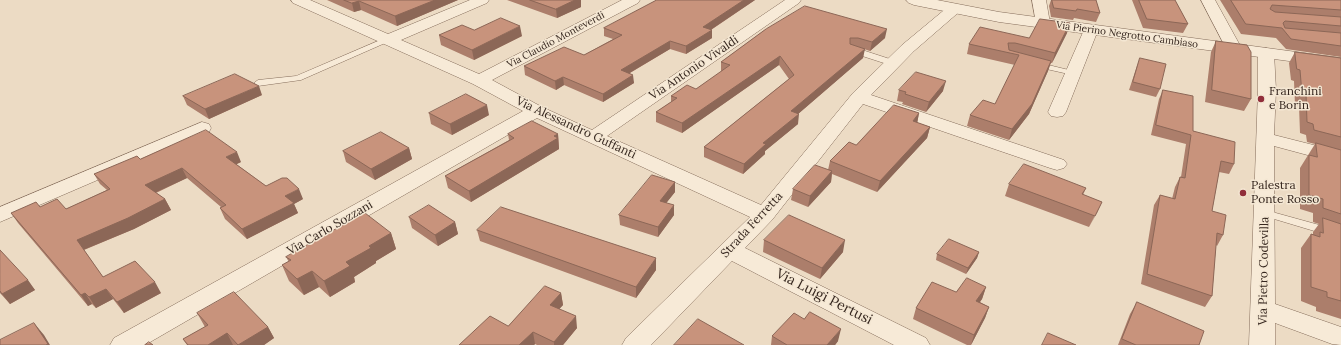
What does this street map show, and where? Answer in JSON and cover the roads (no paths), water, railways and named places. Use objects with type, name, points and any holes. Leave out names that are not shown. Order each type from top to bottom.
[{"type":"street","name":"Via Alessandro Guffanti","points":[[298,0],[479,80],[536,111],[764,215]]},
{"type":"street","points":[[388,40],[482,0]]},
{"type":"street","name":"Via Claudio Monteverdi","points":[[479,80],[633,0]]},
{"type":"street","name":"Via Antonio Vivaldi","points":[[594,137],[794,0]]},
{"type":"street","name":"Via Pierino Negrotto Cambiaso","points":[[914,0],[954,9],[1043,23],[1341,63]]},
{"type":"street","points":[[1039,0],[1043,23]]},
{"type":"street","points":[[1208,0],[1234,49]]},
{"type":"street","name":"Strada Ferretta","points":[[635,345],[764,215],[859,97],[908,48],[954,9]]},
{"type":"street","points":[[1057,112],[1091,30]]},
{"type":"street","name":"Via Pietro Codevilla","points":[[1262,345],[1264,309],[1265,138],[1267,90],[1266,53]]},
{"type":"street","points":[[859,97],[1057,164]]},
{"type":"street","name":"Via Carlo Sozzani","points":[[123,345],[536,111]]},
{"type":"street","points":[[0,215],[202,128]]},
{"type":"street","points":[[1265,138],[1341,158]]},
{"type":"street","name":"Via Luigi Pertusi","points":[[730,250],[917,345]]},
{"type":"street","points":[[1264,309],[1341,337]]},
{"type":"lane","points":[[258,83],[298,78],[388,40]]},
{"type":"lane","points":[[853,50],[893,63]]},
{"type":"lane","points":[[1031,62],[1073,73]]},
{"type":"lane","points":[[1265,213],[1341,235]]},
{"type":"place","name":"Franchini e Borin","points":[[1261,99]]},
{"type":"place","name":"Palestra Ponte Rosso","points":[[1243,193]]}]
